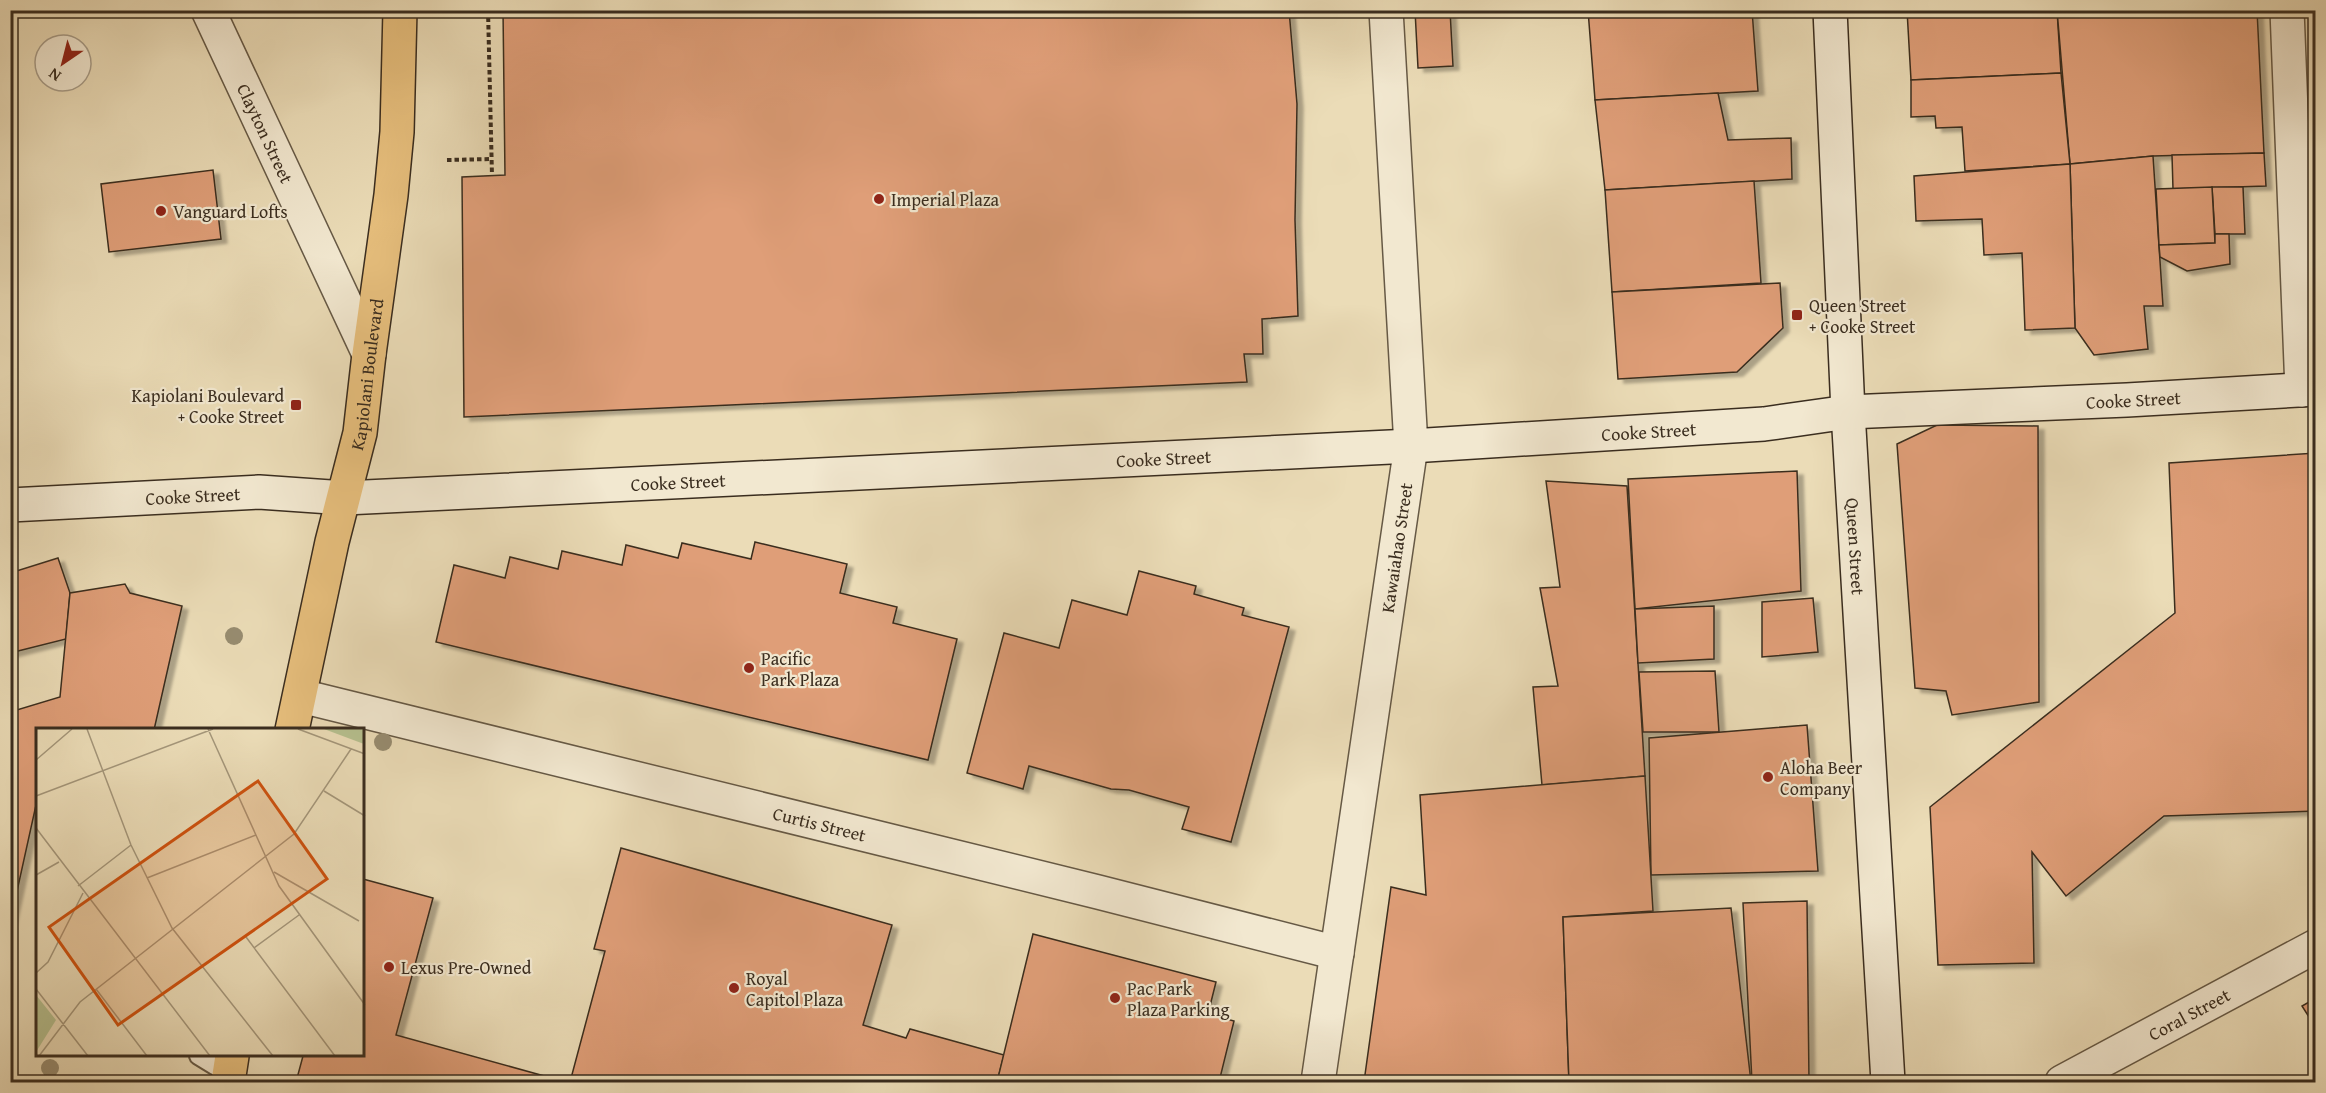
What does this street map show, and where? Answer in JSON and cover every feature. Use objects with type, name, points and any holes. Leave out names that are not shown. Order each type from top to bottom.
[{"type":"main road","name":"Kapiolani Boulevard","points":[[293,728],[332,542],[360,433],[397,132],[400,10]]},
{"type":"street","name":"Clayton Street","points":[[208,10],[369,354]]},
{"type":"street","name":"Kawaiahao Street","points":[[1318,1083],[1411,446],[1386,10]]},
{"type":"street","name":"Queen Street","points":[[1830,10],[1848,412],[1888,1083]]},
{"type":"street","points":[[2287,10],[2308,389]]},
{"type":"street","name":"Cooke Street","points":[[10,505],[259,492],[345,498],[1411,446],[1764,424],[1848,412],[2308,389]]},
{"type":"street","name":"Curtis Street","points":[[301,696],[1337,953]]},
{"type":"street","name":"Coral Street","points":[[2062,1083],[2316,946]]},
{"type":"lane","points":[[200,1057],[230,1071]]},
{"type":"path","points":[[488,10],[492,176]]},
{"type":"path","points":[[447,160],[492,159]]},
{"type":"building","name":"Imperial Plaza","points":[[503,10],[1289,10],[1297,104],[1295,220],[1298,316],[1262,319],[1263,354],[1244,354],[1247,382],[464,417],[462,177],[505,175]]},
{"type":"building","points":[[1415,10],[1450,10],[1453,66],[1418,68]]},
{"type":"building","points":[[1588,10],[1752,10],[1758,91],[1595,100]]},
{"type":"building","points":[[1907,10],[2057,10],[2061,73],[1911,80]]},
{"type":"building","points":[[2057,10],[2257,10],[2264,153],[2153,156],[2070,164]]},
{"type":"building","points":[[2061,73],[2070,164],[1965,171],[1962,127],[1936,128],[1935,116],[1911,117],[1911,80]]},
{"type":"building","points":[[1718,93],[1728,140],[1791,138],[1792,179],[1605,190],[1595,100]]},
{"type":"building","points":[[2264,153],[2266,186],[2173,189],[2172,155]]},
{"type":"building","points":[[2153,156],[2163,306],[2144,306],[2148,349],[2094,355],[2075,328],[2070,164]]},
{"type":"building","points":[[2070,164],[2075,328],[2025,330],[2022,253],[1984,255],[1982,219],[1916,221],[1914,176]]},
{"type":"building","name":"Vanguard Lofts","points":[[213,170],[221,239],[109,252],[101,184]]},
{"type":"building","points":[[1754,181],[1761,283],[1612,292],[1605,190]]},
{"type":"building","points":[[2212,187],[2243,187],[2245,234],[2215,234]]},
{"type":"building","points":[[2212,187],[2215,243],[2159,245],[2156,189]]},
{"type":"building","points":[[2215,234],[2229,234],[2230,264],[2187,271],[2160,257],[2159,245],[2215,243]]},
{"type":"building","points":[[1780,283],[1783,328],[1737,372],[1618,379],[1612,292]]},
{"type":"building","points":[[1937,425],[2038,426],[2039,702],[1952,715],[1946,691],[1915,688],[1897,444]]},
{"type":"building","points":[[2316,453],[2316,811],[2164,816],[2066,896],[2032,852],[2034,963],[1938,965],[1930,807],[2175,613],[2169,463]]},
{"type":"building","points":[[1797,471],[1801,591],[1635,609],[1628,479]]},
{"type":"building","points":[[1546,481],[1627,486],[1645,776],[1542,785],[1533,687],[1558,686],[1540,588],[1560,587]]},
{"type":"building","name":"Pacific Park Plaza","points":[[755,542],[847,564],[840,593],[897,607],[893,623],[957,639],[928,760],[436,642],[454,565],[505,578],[510,557],[558,569],[562,551],[622,565],[626,545],[678,558],[682,543],[751,559]]},
{"type":"building","points":[[58,558],[70,593],[66,639],[10,653],[10,573]]},
{"type":"building","points":[[1139,571],[1196,586],[1194,594],[1244,608],[1242,615],[1289,627],[1231,842],[1182,829],[1189,807],[1129,790],[1111,789],[1029,766],[1023,789],[967,773],[1004,633],[1059,648],[1072,600],[1127,615]]},
{"type":"building","points":[[125,584],[130,593],[182,606],[154,728],[36,728],[36,805],[10,923],[10,712],[60,697],[70,593]]},
{"type":"building","points":[[1813,598],[1818,652],[1762,657],[1762,602]]},
{"type":"building","points":[[1714,606],[1714,659],[1638,663],[1635,609]]},
{"type":"building","points":[[1715,671],[1719,732],[1643,732],[1639,672]]},
{"type":"building","points":[[1807,725],[1818,871],[1651,875],[1649,738]]},
{"type":"building","points":[[1645,776],[1653,911],[1563,917],[1569,1082],[1364,1082],[1391,887],[1426,895],[1420,795]]},
{"type":"building","name":"Royal Capitol Plaza","points":[[621,848],[892,925],[863,1025],[906,1038],[910,1029],[1004,1055],[997,1082],[570,1082],[605,951],[594,949]]},
{"type":"building","name":"Lexus Pre-Owned","points":[[364,879],[433,898],[396,1035],[548,1077],[546,1082],[296,1082],[303,1057],[364,1057]]},
{"type":"building","points":[[1807,901],[1809,1082],[1752,1082],[1743,903]]},
{"type":"building","points":[[1731,908],[1751,1082],[1569,1082],[1563,917]]},
{"type":"building","name":"Pac Park Plaza Parking","points":[[1033,934],[1216,982],[1208,1014],[1234,1021],[1219,1082],[997,1082]]},
{"type":"building","points":[[2316,998],[2316,1028],[2302,1006]]},
{"type":"place","name":"Imperial Plaza","points":[[879,199]]},
{"type":"place","name":"Vanguard Lofts","points":[[161,211]]},
{"type":"place","name":"Queen Street + Cooke Street","points":[[1797,315]]},
{"type":"place","name":"Kapiolani Boulevard + Cooke Street","points":[[296,405]]},
{"type":"place","name":"Pacific Park Plaza","points":[[749,668]]},
{"type":"place","name":"Aloha Beer Company","points":[[1768,777]]},
{"type":"place","name":"Lexus Pre-Owned","points":[[389,967]]},
{"type":"place","name":"Royal Capitol Plaza","points":[[734,988]]},
{"type":"place","name":"Pac Park Plaza Parking","points":[[1115,998]]}]
